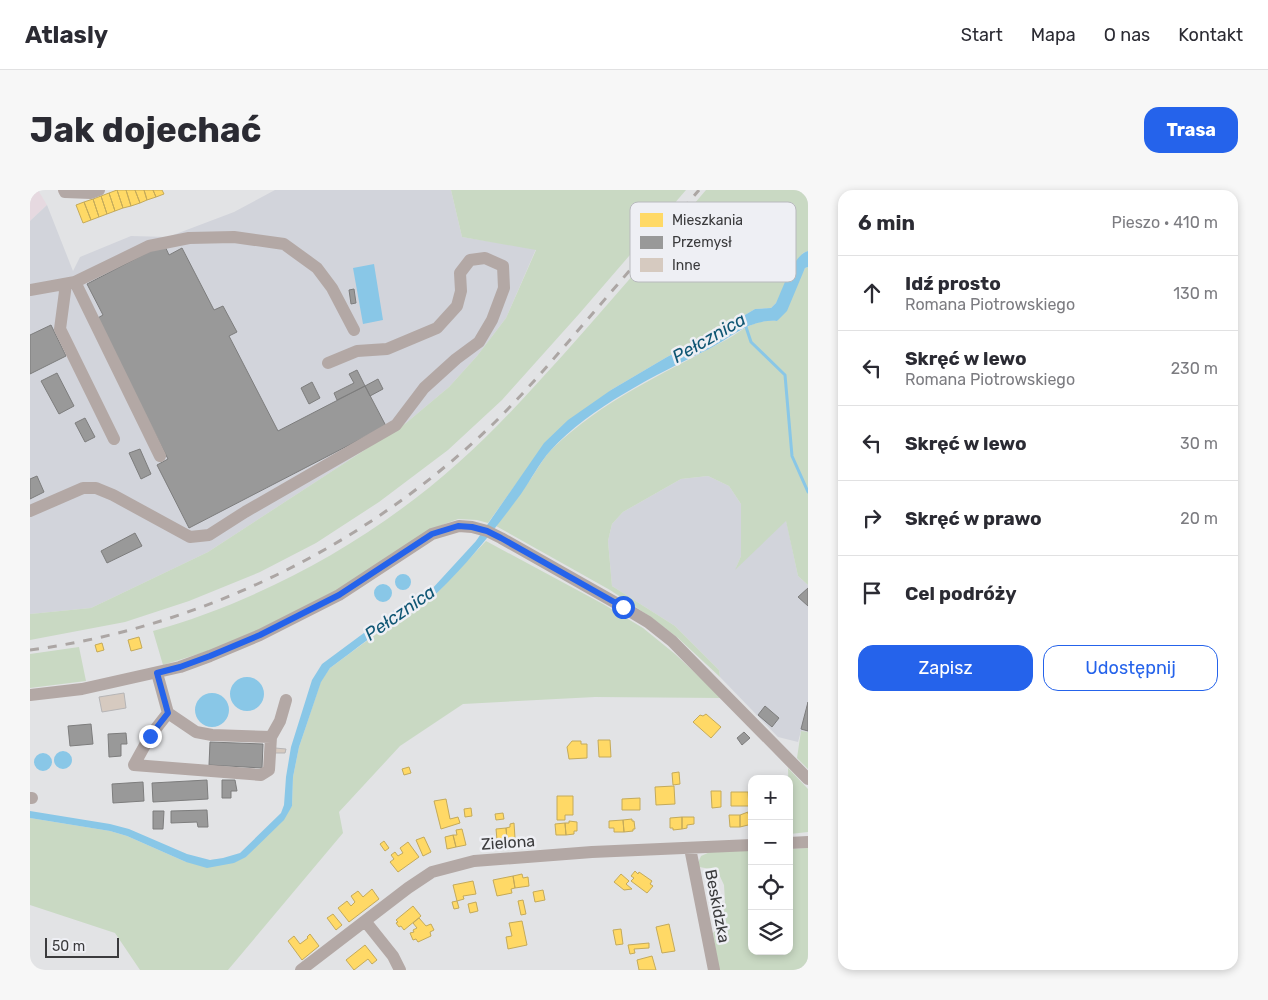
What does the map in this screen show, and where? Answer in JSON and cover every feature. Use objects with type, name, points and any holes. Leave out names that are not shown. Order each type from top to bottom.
[{"type":"street","points":[[64,190],[64,192],[93,191]]},
{"type":"street","points":[[30,290],[70,283],[149,246],[189,238],[234,237],[284,244],[317,268],[332,288],[354,330]]},
{"type":"street","points":[[30,511],[82,488],[96,488],[190,537],[209,535],[245,512],[396,425],[424,388],[456,358],[479,342],[492,320],[504,288],[502,266],[485,258],[470,260],[460,273],[461,291],[457,306],[437,328],[387,349],[357,351],[328,363]]},
{"type":"street","points":[[70,283],[60,329],[114,439]]},
{"type":"street","points":[[70,283],[160,456]]},
{"type":"street","points":[[30,695],[82,689],[157,673],[210,656],[269,630],[339,595],[432,534],[458,526],[472,527],[487,531],[501,538],[648,622],[672,641],[808,779]]},
{"type":"street","points":[[157,673],[168,713],[196,732],[212,735],[271,737]]},
{"type":"street","points":[[168,713],[150,736],[134,765],[261,775],[269,770],[271,737],[280,721],[286,700]]},
{"type":"street","points":[[793,843],[808,842]]},
{"type":"street","name":"Zielona","points":[[301,970],[408,888],[432,872],[474,861],[592,852],[748,845]]},
{"type":"street","name":"Beskidzka","points":[[690,848],[714,970]]},
{"type":"street","points":[[365,921],[393,956],[400,970]]},
{"type":"shaded area","points":[[30,190],[38,190],[47,205],[30,221]]},
{"type":"shaded area","points":[[275,190],[451,190],[462,237],[536,249],[506,318],[477,356],[449,387],[406,423],[208,552],[91,608],[30,614],[30,221],[47,205],[73,271],[80,257],[131,236],[168,237],[234,212]]},
{"type":"shaded area","points":[[708,476],[729,486],[741,504],[741,556],[736,568],[786,520],[798,576],[808,585],[808,732],[801,731],[798,742],[778,737],[720,677],[719,670],[675,626],[612,586],[608,541],[612,524],[623,512],[681,479]]},
{"type":"green space","points":[[451,190],[686,190],[676,202],[630,202],[630,255],[502,400],[448,450],[379,502],[316,543],[260,572],[189,601],[125,622],[30,640],[30,614],[91,608],[208,552],[406,423],[449,387],[477,356],[506,318],[536,250],[462,237]]},
{"type":"green space","points":[[706,190],[808,190],[808,251],[803,253],[796,266],[796,202],[696,202]]},
{"type":"green space","points":[[808,267],[808,585],[798,576],[786,521],[735,570],[741,556],[741,504],[729,486],[708,476],[681,479],[623,512],[612,524],[608,541],[612,586],[675,626],[719,670],[720,677],[678,638],[652,618],[610,590],[496,526],[546,456],[571,432],[612,402],[655,377],[754,324],[777,321],[805,268]]},
{"type":"green space","points":[[630,279],[630,282],[787,282],[776,303],[771,308],[755,309],[611,390],[516,484],[488,523],[477,520],[458,519],[429,530],[336,591],[258,630],[211,650],[163,665],[153,631],[194,618],[275,585],[353,542],[390,517],[458,463],[499,424]]},
{"type":"green space","points":[[486,541],[603,604],[643,628],[675,654],[722,698],[595,697],[463,704],[400,746],[339,812],[343,833],[228,970],[140,970],[115,933],[30,905],[30,818],[110,831],[127,836],[186,862],[246,857],[292,806],[293,777],[299,747],[321,681],[330,668],[410,609],[436,594]]},
{"type":"green space","points":[[79,647],[86,681],[30,688],[30,654]]},
{"type":"green space","points":[[801,731],[808,732],[808,769],[797,758]]},
{"type":"green space","points":[[788,768],[808,789],[808,832],[793,834],[793,775],[788,775]]},
{"type":"green space","points":[[808,848],[808,970],[719,970],[713,933],[723,924],[724,885],[717,870],[699,867],[698,863],[701,856],[710,852],[748,850],[748,955],[793,955],[793,849]]},
{"type":"water","name":"Pełcznica","points":[[808,251],[808,267],[805,268],[787,311],[777,321],[758,323],[741,330],[625,393],[584,420],[551,450],[521,494],[491,532],[438,592],[399,617],[330,668],[321,682],[299,747],[293,777],[292,806],[284,820],[246,857],[234,863],[207,868],[186,862],[127,836],[110,831],[30,818],[30,811],[110,824],[129,829],[187,854],[210,860],[240,853],[281,813],[284,805],[291,747],[312,680],[322,664],[403,604],[431,590],[476,541],[544,443],[568,420],[611,390],[667,357],[755,309],[771,308],[776,303],[785,282],[796,282],[796,262]]},
{"type":"water","points":[[374,264],[383,320],[363,324],[353,268]]},
{"type":"water","points":[[403,574],[411,582],[403,590],[395,582]]},
{"type":"water","points":[[383,584],[389,587],[392,593],[389,599],[383,602],[377,599],[374,593],[377,587]]},
{"type":"water","points":[[247,677],[259,682],[264,694],[259,706],[247,711],[235,706],[230,694],[235,682]]},
{"type":"water","points":[[212,693],[224,698],[229,710],[224,722],[212,727],[200,722],[195,710],[200,698]]},
{"type":"water","points":[[63,751],[71,756],[72,760],[67,768],[63,769],[55,764],[54,760],[59,752]]},
{"type":"water","points":[[43,753],[49,756],[52,762],[49,768],[43,771],[37,768],[34,762],[37,756]]},
{"type":"building: Mieszkania","points":[[117,190],[123,208],[115,211],[109,193]]},
{"type":"building: Mieszkania","points":[[117,190],[126,190],[131,206],[123,208]]},
{"type":"building: Mieszkania","points":[[126,190],[135,190],[140,203],[131,206]]},
{"type":"building: Mieszkania","points":[[135,190],[144,190],[147,200],[140,203]]},
{"type":"building: Mieszkania","points":[[144,190],[153,190],[156,197],[147,200]]},
{"type":"building: Mieszkania","points":[[153,190],[162,190],[164,194],[156,197]]},
{"type":"building: Mieszkania","points":[[109,193],[115,211],[107,214],[101,196]]},
{"type":"building: Mieszkania","points":[[101,196],[107,214],[99,217],[93,199]]},
{"type":"building: Mieszkania","points":[[93,199],[99,217],[91,220],[84,202]]},
{"type":"building: Mieszkania","points":[[84,202],[91,220],[83,223],[76,205]]},
{"type":"building: Mieszkania","points":[[139,637],[142,648],[131,651],[128,640]]},
{"type":"building: Mieszkania","points":[[102,643],[104,650],[97,652],[95,645]]},
{"type":"building: Mieszkania","points":[[706,714],[721,727],[711,738],[693,722],[700,715]]},
{"type":"building: Mieszkania","points":[[598,740],[610,740],[611,757],[599,757]]},
{"type":"building: Mieszkania","points":[[572,741],[581,741],[581,744],[587,744],[587,758],[569,759],[567,747]]},
{"type":"building: Mieszkania","points":[[409,767],[411,773],[404,775],[402,769]]},
{"type":"building: Mieszkania","points":[[679,772],[680,784],[673,785],[672,773]]},
{"type":"building: Mieszkania","points":[[674,786],[675,804],[656,805],[655,787]]},
{"type":"building: Mieszkania","points":[[711,791],[721,791],[721,807],[712,808]]},
{"type":"building: Mieszkania","points":[[731,792],[748,792],[748,806],[731,806]]},
{"type":"building: Mieszkania","points":[[557,796],[573,796],[573,815],[565,815],[565,820],[557,820]]},
{"type":"building: Mieszkania","points":[[640,798],[640,810],[622,810],[622,799]]},
{"type":"building: Mieszkania","points":[[446,799],[450,819],[458,817],[460,823],[441,829],[434,801]]},
{"type":"building: Mieszkania","points":[[471,808],[472,816],[465,817],[464,809]]},
{"type":"building: Mieszkania","points":[[748,812],[748,825],[740,827],[740,815]]},
{"type":"building: Mieszkania","points":[[503,813],[504,819],[496,820],[495,814]]},
{"type":"building: Mieszkania","points":[[729,815],[740,815],[740,827],[730,827]]},
{"type":"building: Mieszkania","points":[[682,817],[694,817],[694,824],[687,825],[687,828],[682,829]]},
{"type":"building: Mieszkania","points":[[682,817],[682,829],[673,830],[673,828],[670,828],[670,818]]},
{"type":"building: Mieszkania","points":[[632,819],[635,829],[624,832],[623,820]]},
{"type":"building: Mieszkania","points":[[623,820],[624,832],[614,832],[614,828],[609,828],[609,821]]},
{"type":"building: Mieszkania","points":[[569,821],[577,822],[577,831],[574,831],[574,834],[566,835],[565,823],[569,823]]},
{"type":"building: Mieszkania","points":[[514,823],[515,838],[507,839],[506,828]]},
{"type":"building: Mieszkania","points":[[565,823],[566,835],[556,835],[555,824]]},
{"type":"building: Mieszkania","points":[[506,828],[507,839],[497,840],[496,829]]},
{"type":"building: Mieszkania","points":[[462,829],[466,845],[456,847],[453,835],[457,835],[456,830]]},
{"type":"building: Mieszkania","points":[[453,835],[456,847],[447,849],[445,837]]},
{"type":"building: Mieszkania","points":[[424,837],[431,852],[423,856],[416,840]]},
{"type":"building: Mieszkania","points":[[384,841],[389,848],[385,851],[380,844]]},
{"type":"building: Mieszkania","points":[[408,842],[419,857],[398,872],[390,862],[394,859],[391,855],[395,852],[398,856],[403,853],[400,848]]},
{"type":"building: Mieszkania","points":[[635,871],[652,881],[650,884],[653,886],[647,893],[631,881],[634,878],[631,876]]},
{"type":"building: Mieszkania","points":[[522,874],[523,878],[528,877],[529,886],[515,888],[513,876]]},
{"type":"building: Mieszkania","points":[[621,874],[629,881],[626,884],[632,889],[624,890],[614,882]]},
{"type":"building: Mieszkania","points":[[513,876],[515,888],[511,889],[512,893],[497,896],[493,880]]},
{"type":"building: Mieszkania","points":[[473,881],[476,894],[463,896],[464,899],[457,901],[453,885]]},
{"type":"building: Mieszkania","points":[[372,889],[379,899],[349,922],[338,908],[347,901],[351,906],[355,902],[351,896],[358,891],[363,897]]},
{"type":"building: Mieszkania","points":[[543,890],[545,900],[535,902],[533,892]]},
{"type":"building: Mieszkania","points":[[523,900],[526,914],[521,915],[518,901]]},
{"type":"building: Mieszkania","points":[[457,901],[459,908],[454,909],[452,902]]},
{"type":"building: Mieszkania","points":[[476,902],[478,911],[470,913],[468,904]]},
{"type":"building: Mieszkania","points":[[413,906],[421,916],[404,930],[401,926],[399,927],[396,920]]},
{"type":"building: Mieszkania","points":[[333,914],[342,925],[336,930],[327,918]]},
{"type":"building: Mieszkania","points":[[419,918],[426,926],[431,924],[434,930],[430,932],[431,936],[418,942],[416,939],[413,940],[410,933],[414,932],[413,930],[417,928],[413,923]]},
{"type":"building: Mieszkania","points":[[522,921],[527,945],[508,949],[506,937],[512,936],[509,923]]},
{"type":"building: Mieszkania","points":[[669,924],[675,951],[662,953],[656,927]]},
{"type":"building: Mieszkania","points":[[621,929],[623,944],[616,945],[613,930]]},
{"type":"building: Mieszkania","points":[[310,934],[319,946],[302,960],[288,941],[294,936],[300,944]]},
{"type":"building: Mieszkania","points":[[649,943],[649,948],[634,949],[635,953],[630,954],[628,945]]},
{"type":"building: Mieszkania","points":[[365,945],[377,960],[372,964],[368,959],[354,970],[346,960]]},
{"type":"building: Mieszkania","points":[[652,956],[656,970],[639,970],[637,960]]},
{"type":"building: Przemysł","points":[[164,244],[169,255],[182,248],[214,310],[223,306],[237,332],[229,336],[278,431],[365,386],[386,426],[189,528],[157,465],[168,459],[96,319],[103,315],[87,284]]},
{"type":"building: Przemysł","points":[[354,289],[356,303],[351,304],[349,290]]},
{"type":"building: Przemysł","points":[[51,325],[66,356],[30,374],[30,335]]},
{"type":"building: Przemysł","points":[[357,370],[365,386],[337,400],[334,393],[354,383],[349,374]]},
{"type":"building: Przemysł","points":[[57,373],[74,406],[59,414],[41,381]]},
{"type":"building: Przemysł","points":[[378,379],[383,389],[370,396],[365,386]]},
{"type":"building: Przemysł","points":[[312,382],[320,398],[309,404],[301,388]]},
{"type":"building: Przemysł","points":[[85,418],[95,437],[85,442],[75,423]]},
{"type":"building: Przemysł","points":[[140,449],[151,474],[141,479],[129,453]]},
{"type":"building: Przemysł","points":[[37,476],[44,492],[30,499],[30,479]]},
{"type":"building: Przemysł","points":[[135,533],[142,546],[107,563],[101,551]]},
{"type":"building: Przemysł","points":[[808,588],[808,606],[798,597]]},
{"type":"building: Przemysł","points":[[808,702],[808,731],[801,729]]},
{"type":"building: Przemysł","points":[[765,706],[779,718],[772,727],[758,715]]},
{"type":"building: Przemysł","points":[[91,724],[93,744],[70,746],[68,726]]},
{"type":"building: Przemysł","points":[[744,732],[750,738],[742,745],[737,738]]},
{"type":"building: Przemysł","points":[[126,733],[127,744],[121,744],[121,756],[109,757],[108,734]]},
{"type":"building: Przemysł","points":[[210,742],[263,744],[262,768],[209,765]]},
{"type":"building: Przemysł","points":[[207,780],[208,799],[153,802],[152,783]]},
{"type":"building: Przemysł","points":[[222,780],[235,780],[237,791],[231,791],[231,798],[222,798]]},
{"type":"building: Przemysł","points":[[143,782],[144,801],[113,803],[112,784]]},
{"type":"building: Przemysł","points":[[207,810],[208,827],[198,827],[197,822],[171,823],[171,811]]},
{"type":"building: Przemysł","points":[[153,811],[164,811],[163,829],[153,829]]},
{"type":"building: Inne","points":[[124,693],[126,708],[102,712],[99,697]]},
{"type":"building: Inne","points":[[275,748],[286,749],[285,753],[275,753]]},
{"type":"waterway","name":"Pełcznica","points":[[745,324],[751,342],[785,375],[792,456],[808,492]]},
{"type":"railway","points":[[689,202],[699,190]]},
{"type":"railway","points":[[30,650],[94,639],[157,622],[218,601],[278,574],[335,544],[390,508],[442,469],[491,426],[552,361],[630,270]]},
{"type":"route","points":[[150,736],[168,713],[157,673],[210,656],[260,635],[339,595],[432,534],[458,526],[487,531],[623,607]]}]
